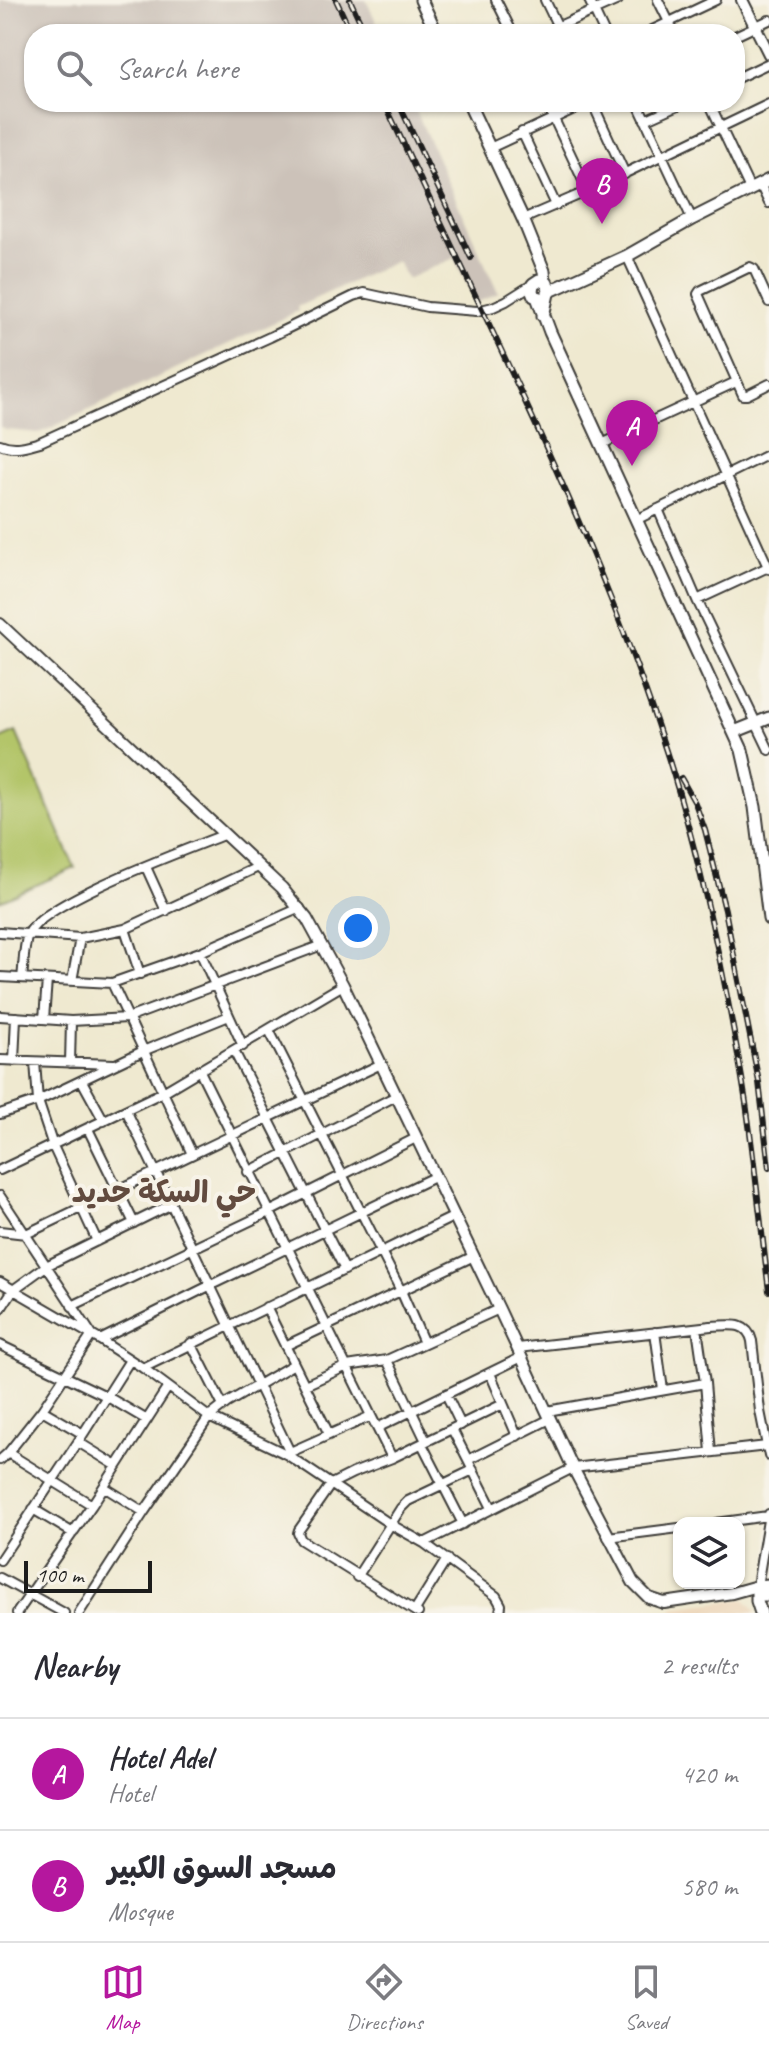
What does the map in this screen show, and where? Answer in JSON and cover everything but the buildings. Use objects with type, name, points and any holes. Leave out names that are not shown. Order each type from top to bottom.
[{"type":"main road","points":[[421,0],[432,24]]},
{"type":"main road","points":[[473,112],[523,219],[535,252],[543,317],[734,732],[764,831],[769,919]]},
{"type":"main road","points":[[541,289],[576,279],[627,256],[760,184]]},
{"type":"main road","points":[[734,732],[769,718]]},
{"type":"main road","points":[[761,1613],[763,1590]]},
{"type":"street","points":[[496,0],[508,24]]},
{"type":"street","points":[[545,0],[557,24]]},
{"type":"street","points":[[589,0],[600,24]]},
{"type":"street","points":[[565,24],[618,0]]},
{"type":"street","points":[[658,0],[669,22]]},
{"type":"street","points":[[665,24],[716,0]]},
{"type":"street","points":[[742,0],[769,54]]},
{"type":"street","points":[[745,31],[769,20]]},
{"type":"street","points":[[745,74],[769,63]]},
{"type":"street","points":[[523,219],[625,174],[769,104]]},
{"type":"street","points":[[550,112],[588,191]]},
{"type":"street","points":[[490,148],[567,112]]},
{"type":"street","points":[[595,112],[625,174]]},
{"type":"street","points":[[641,112],[692,219]]},
{"type":"street","points":[[645,120],[663,112]]},
{"type":"street","points":[[714,112],[769,203]]},
{"type":"street","points":[[522,132],[556,205]]},
{"type":"street","points":[[627,256],[726,474],[765,549],[769,568],[697,600]]},
{"type":"street","points":[[769,302],[754,269],[750,267],[698,293],[741,392],[745,395],[769,384]]},
{"type":"street","points":[[0,444],[24,447],[40,442],[364,293],[427,307],[477,311],[541,289]]},
{"type":"street","points":[[602,444],[736,382]]},
{"type":"street","points":[[636,520],[769,454]]},
{"type":"street","points":[[658,509],[697,600],[769,750]]},
{"type":"street","points":[[0,624],[300,908],[343,985],[573,1468],[633,1582],[660,1607],[763,1590],[769,1515],[745,1519]]},
{"type":"street","points":[[22,978],[28,934],[49,914],[97,887],[223,835]]},
{"type":"street","points":[[146,867],[166,911]]},
{"type":"street","points":[[0,932],[80,938],[125,929],[258,867]]},
{"type":"street","points":[[0,977],[112,983],[200,952],[300,908]]},
{"type":"street","points":[[125,929],[140,974]]},
{"type":"street","points":[[72,981],[80,938]]},
{"type":"street","points":[[0,1016],[71,1021],[128,1018],[322,945]]},
{"type":"street","points":[[200,952],[229,1016],[238,1048],[268,1117],[345,1270]]},
{"type":"street","points":[[44,1019],[47,980]]},
{"type":"street","points":[[112,983],[192,1154]]},
{"type":"street","points":[[0,1170],[163,1092],[343,985]]},
{"type":"street","points":[[0,1114],[38,1101],[143,1051],[229,1016]]},
{"type":"street","points":[[14,1061],[16,1017]]},
{"type":"street","points":[[70,1063],[71,1021]]},
{"type":"street","points":[[269,1030],[401,1291],[424,1343]]},
{"type":"street","points":[[0,1060],[115,1064]]},
{"type":"street","points":[[35,1062],[38,1101],[53,1146],[97,1241]]},
{"type":"street","points":[[0,1231],[26,1234],[381,1064]]},
{"type":"street","points":[[200,1071],[392,1458]]},
{"type":"street","points":[[82,1081],[104,1121]]},
{"type":"street","points":[[248,1172],[396,1096]]},
{"type":"street","points":[[126,1110],[288,1453]]},
{"type":"street","points":[[88,1129],[134,1223]]},
{"type":"street","points":[[72,1306],[416,1138]]},
{"type":"street","points":[[0,1460],[96,1338],[436,1176]]},
{"type":"street","points":[[0,1196],[96,1338]]},
{"type":"street","points":[[0,1310],[13,1290],[46,1266],[170,1205]]},
{"type":"street","points":[[143,1368],[455,1216]]},
{"type":"street","points":[[285,1346],[474,1256]]},
{"type":"street","points":[[0,1282],[143,1368],[209,1417],[288,1453],[390,1524],[424,1543],[496,1596],[501,1605],[500,1613]]},
{"type":"street","points":[[266,1307],[329,1434]]},
{"type":"street","points":[[305,1385],[347,1366],[387,1360],[499,1309]]},
{"type":"street","points":[[377,1428],[490,1373],[520,1353],[697,1328],[735,1325],[750,1332],[768,1451],[711,1452],[573,1468],[424,1543]]},
{"type":"street","points":[[697,1328],[711,1452]]},
{"type":"street","points":[[655,1332],[663,1390]]},
{"type":"street","points":[[191,1343],[223,1406]]},
{"type":"street","points":[[0,1345],[106,1396],[147,1420]]},
{"type":"street","points":[[0,1560],[130,1360]]},
{"type":"street","points":[[387,1360],[463,1524]]},
{"type":"street","points":[[79,1613],[209,1417],[294,1364]]},
{"type":"street","points":[[490,1373],[517,1436]]},
{"type":"street","points":[[468,1460],[517,1436],[549,1415],[705,1383]]},
{"type":"street","points":[[17,1613],[168,1387]]},
{"type":"street","points":[[446,1394],[468,1460],[492,1508]]},
{"type":"street","points":[[447,1559],[416,1612],[299,1537],[299,1530],[331,1484],[503,1404]]},
{"type":"street","points":[[42,1410],[117,1466]]},
{"type":"street","points":[[288,1453],[371,1416]]},
{"type":"street","points":[[8,1453],[92,1505]]},
{"type":"street","points":[[357,1577],[408,1501],[473,1470]]},
{"type":"street","points":[[104,1487],[144,1512]]},
{"type":"street","points":[[33,1509],[73,1533]]},
{"type":"street","points":[[608,1537],[673,1529]]},
{"type":"street","points":[[0,1578],[64,1613]]},
{"type":"shaded area","points":[[0,0],[366,0],[377,24],[24,24],[24,112],[417,112],[498,293],[476,303],[454,258],[407,279],[397,261],[40,433],[0,427]]},
{"type":"shaded area","points":[[744,1599],[756,1613],[674,1613],[672,1608]]},
{"type":"green space","points":[[16,732],[75,868],[0,901],[0,739]]},
{"type":"railway","points":[[336,0],[347,24]]},
{"type":"railway","points":[[350,0],[361,24]]},
{"type":"railway","points":[[389,112],[571,503],[637,667],[666,751],[696,858],[731,1017],[749,1126],[769,1291]]},
{"type":"railway","points":[[403,112],[471,258]]},
{"type":"railway","points":[[681,778],[705,830],[725,910],[759,1082],[769,1168]]},
{"type":"place","name":"مسجد السوق الكبير","points":[[602,224]]},
{"type":"place","name":"Hotel Adel","points":[[632,466]]},
{"type":"district","name":"حي السكة حديد","points":[[164,1192]]}]
